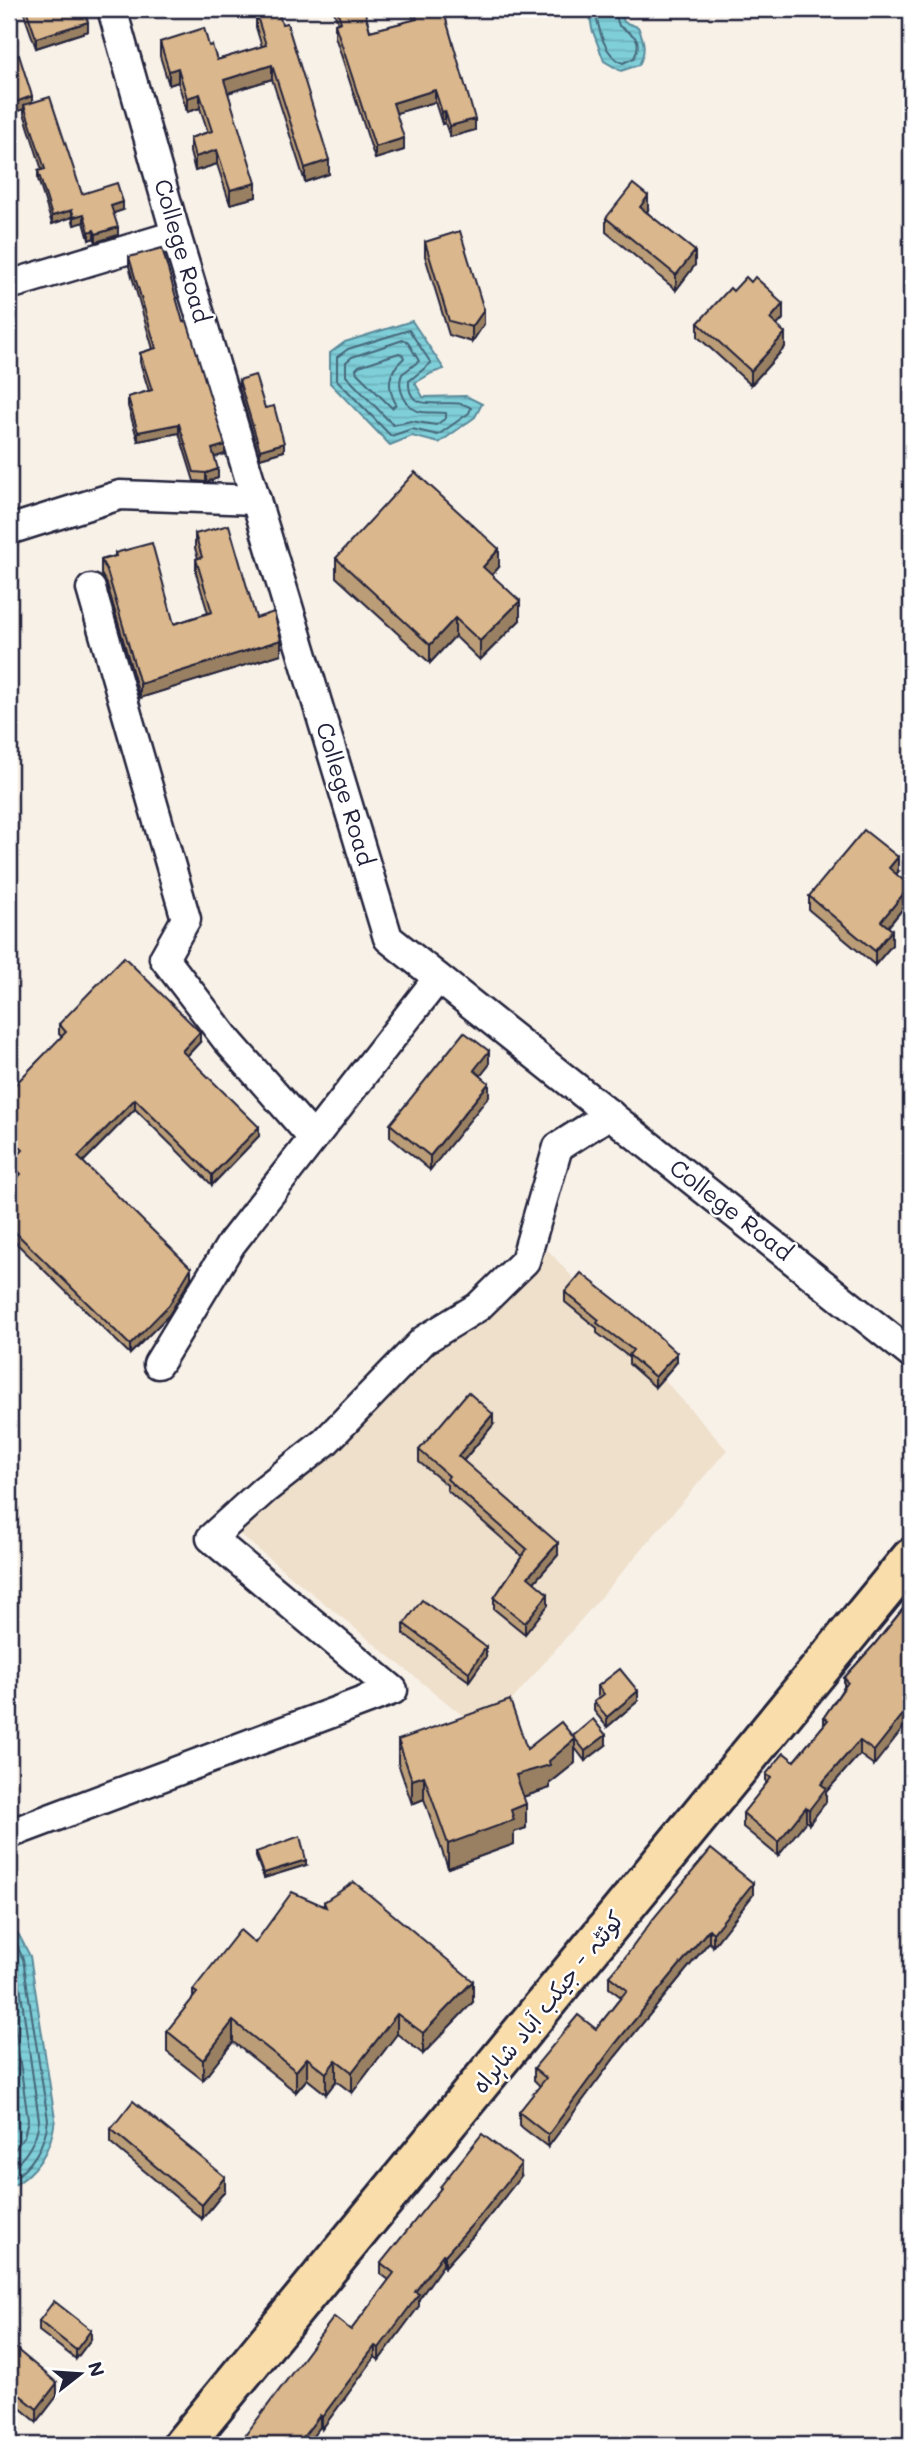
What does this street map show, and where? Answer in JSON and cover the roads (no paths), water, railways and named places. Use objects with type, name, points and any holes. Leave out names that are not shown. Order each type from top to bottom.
[{"type":"highway","name":"کوئٹہ - جیکب آباد شاہراہ","points":[[183,2445],[911,1558]]},
{"type":"street","name":"College Road","points":[[112,9],[176,235],[388,938],[911,1354]]},
{"type":"street","points":[[9,285],[176,235]]},
{"type":"street","points":[[9,530],[120,495],[256,500]]},
{"type":"street","points":[[92,589],[186,919],[164,958],[226,1039],[313,1138]]},
{"type":"street","points":[[158,1364],[231,1244],[438,978]]},
{"type":"street","points":[[9,1834],[393,1690],[211,1538],[264,1490],[325,1442],[424,1340],[478,1307],[525,1261],[558,1147],[610,1114]]},
{"type":"water","points":[[589,9],[620,9],[624,22],[638,27],[644,46],[639,65],[621,71],[604,61],[592,29]]},
{"type":"water","points":[[412,321],[444,369],[415,383],[423,397],[466,396],[482,404],[475,417],[439,443],[412,436],[390,445],[330,383],[330,353],[345,342]]},
{"type":"water","points":[[9,1925],[19,1935],[30,1956],[55,2119],[50,2141],[41,2160],[19,2183],[9,2188]]}]
